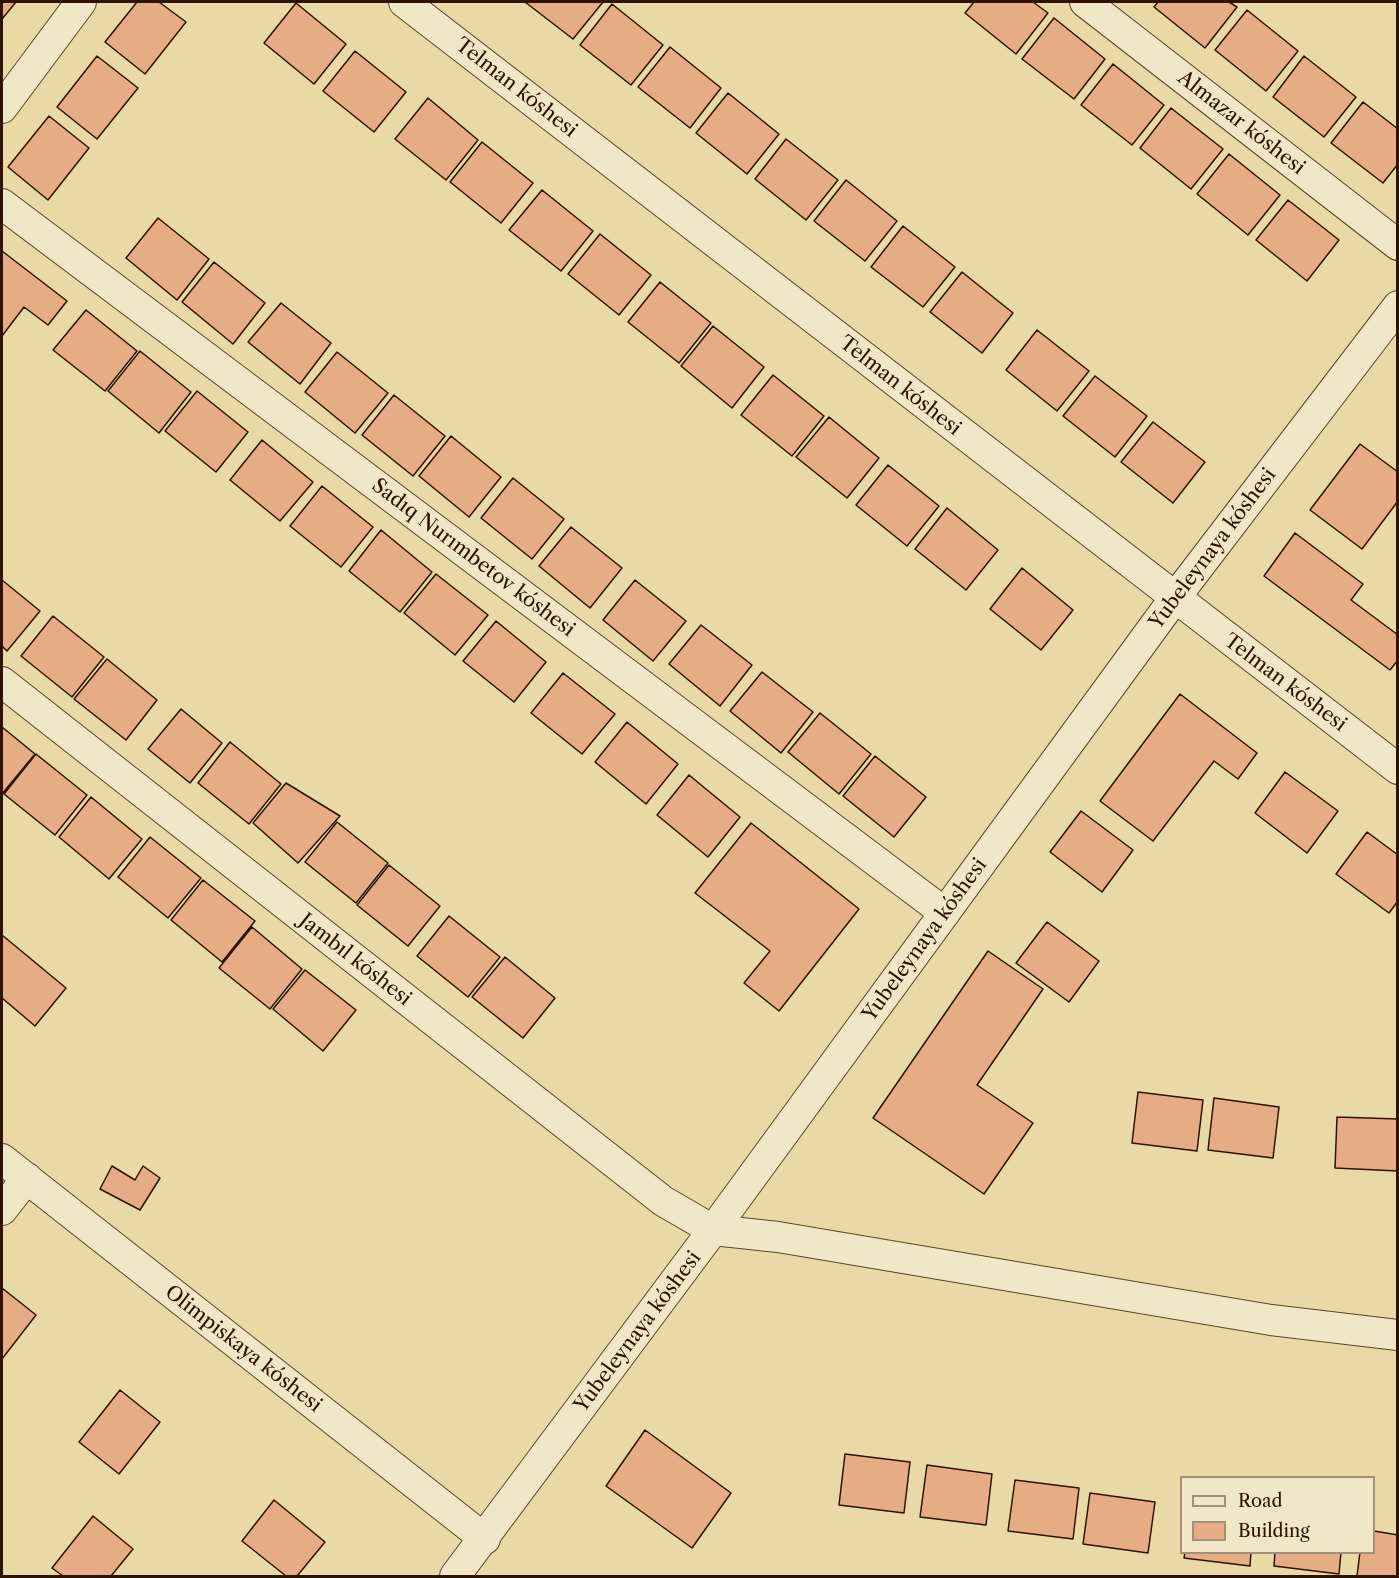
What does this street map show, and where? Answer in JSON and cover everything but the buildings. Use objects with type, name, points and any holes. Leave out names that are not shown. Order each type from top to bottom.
[{"type":"street","points":[[2,108],[81,2]]},
{"type":"street","name":"Telman kóshesi","points":[[404,2],[1174,599],[1398,769]]},
{"type":"street","name":"Almazar kóshesi","points":[[1085,2],[1398,245]]},
{"type":"street","name":"Sadıq Nurımbetov kóshesi","points":[[2,204],[945,913]]},
{"type":"street","name":"Yubeleynaya kóshesi","points":[[455,1576],[485,1539],[713,1230],[1174,599],[1398,306]]},
{"type":"street","name":"Jambıl kóshesi","points":[[2,682],[663,1201],[713,1230]]},
{"type":"street","name":"Olimpiskaya kóshesi","points":[[2,1159],[485,1539]]},
{"type":"street","points":[[2,1210],[27,1178]]},
{"type":"street","points":[[713,1230],[778,1237],[1271,1320],[1398,1335]]}]
